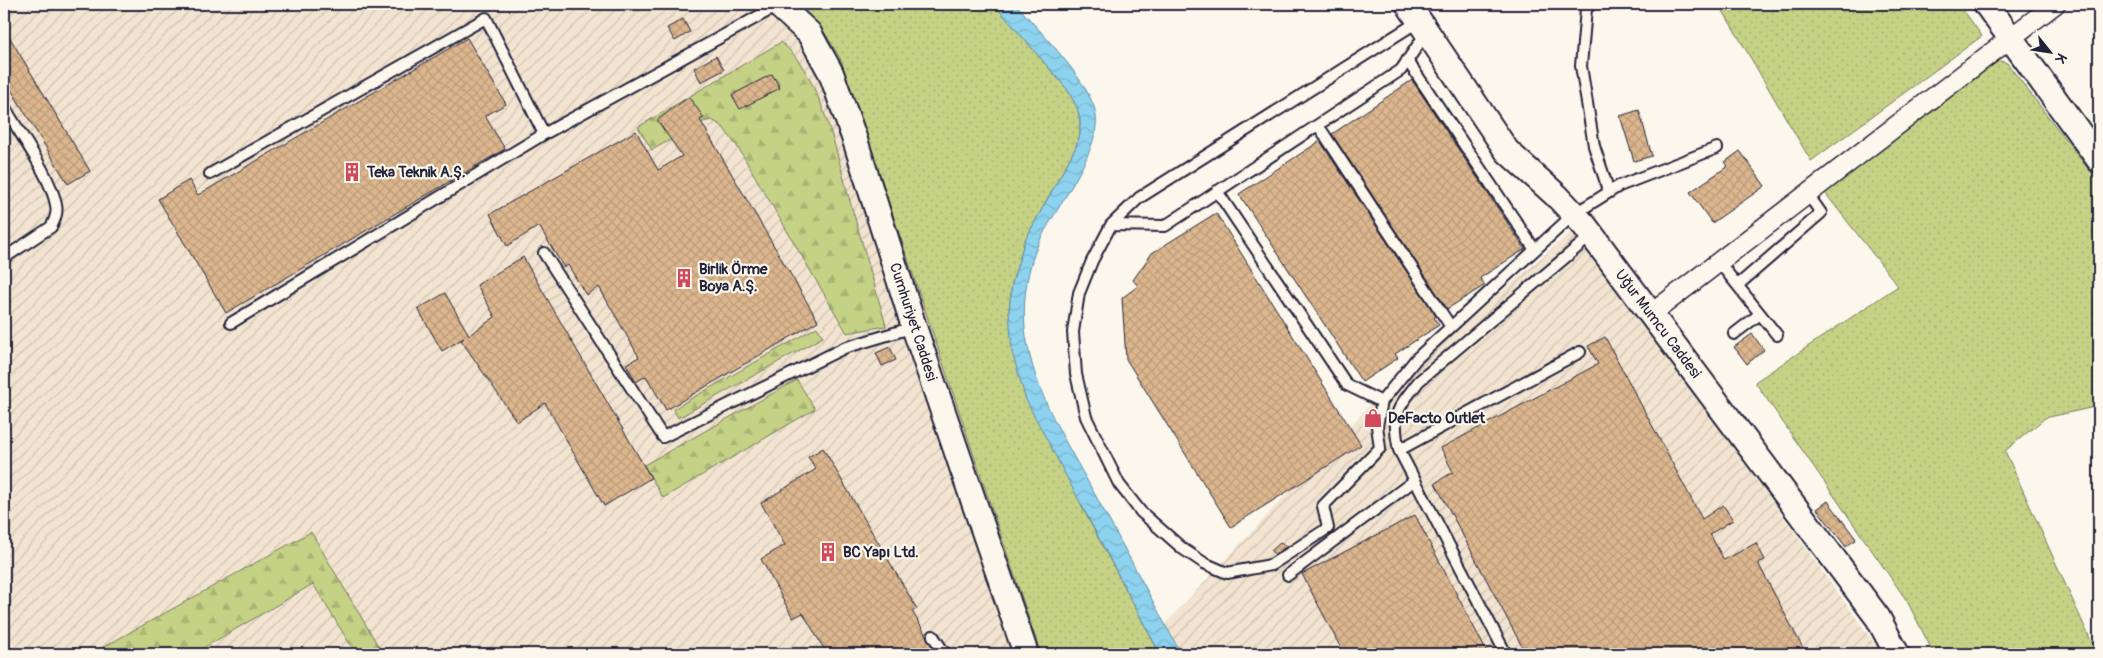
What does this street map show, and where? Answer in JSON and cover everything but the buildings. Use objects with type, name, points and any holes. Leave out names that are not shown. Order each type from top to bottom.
[{"type":"street","name":"Cumhuriyet Caddesi","points":[[778,4],[809,33],[831,73],[855,140],[914,327],[1026,654]]},
{"type":"street","points":[[1986,4],[2099,160]]},
{"type":"street","points":[[1651,314],[2054,4]]},
{"type":"street","name":"Uğur Mumcu Caddesi","points":[[1418,19],[1507,151],[1574,214],[1592,235],[1878,618],[1897,654]]},
{"type":"lane","points":[[231,323],[544,134],[778,4]]},
{"type":"lane","points":[[1592,4],[1586,9],[1581,66],[1594,146],[1609,192]]},
{"type":"lane","points":[[210,174],[486,18],[544,134]]},
{"type":"lane","points":[[1418,19],[1139,198],[1111,225],[1079,293],[1073,332],[1076,374],[1086,417],[1119,484],[1141,512],[1182,549],[1204,563],[1226,573],[1271,565],[1328,528],[1323,506],[1380,448],[1377,426],[1382,402],[1416,358],[1574,214],[1619,186],[1716,148]]},
{"type":"lane","points":[[1111,225],[1164,226],[1401,70],[1407,60],[1418,19]]},
{"type":"lane","points":[[1407,60],[1535,250]]},
{"type":"lane","points":[[4,106],[50,184],[57,206],[56,219],[51,227],[4,258]]},
{"type":"lane","points":[[1318,125],[1450,327]]},
{"type":"lane","points":[[1217,191],[1347,385],[1382,402]]},
{"type":"lane","points":[[1738,285],[1822,213],[1807,193]]},
{"type":"lane","points":[[1506,654],[1399,450],[1394,427],[1398,408],[1419,381],[1592,235]]},
{"type":"lane","points":[[544,253],[663,437],[844,348],[914,327]]},
{"type":"lane","points":[[1718,262],[1777,335]]},
{"type":"lane","points":[[1734,334],[1760,314]]},
{"type":"lane","points":[[1399,450],[1580,352]]},
{"type":"lane","points":[[1288,575],[1415,480]]},
{"type":"lane","points":[[933,636],[945,654]]},
{"type":"shaded area","points":[[4,4],[949,4],[974,252],[1142,649],[1375,400],[1576,228],[1882,654],[4,654]]},
{"type":"green space","points":[[799,4],[994,4],[1067,89],[1077,107],[1080,120],[1080,135],[1075,149],[1025,240],[1012,283],[1009,311],[1083,509],[1160,654],[1041,654],[840,58],[823,30]]},
{"type":"green space","points":[[1719,4],[1959,4],[1982,36],[1811,161]]},
{"type":"green space","points":[[781,42],[795,56],[807,74],[826,117],[886,326],[847,333],[739,149],[722,126],[712,120],[703,122],[652,150],[638,127]]},
{"type":"green space","points":[[1993,59],[2007,63],[2099,183],[2099,406],[2045,418],[2005,451],[2097,654],[1934,654],[1907,601],[1755,382],[1898,286],[1822,189]]},
{"type":"green space","points":[[817,327],[823,337],[678,418],[673,409]]},
{"type":"green space","points":[[797,380],[815,409],[663,498],[644,465]]},
{"type":"green space","points":[[311,532],[383,654],[356,654],[313,584],[193,654],[91,654]]},
{"type":"water","points":[[994,4],[1016,4],[1072,69],[1090,97],[1095,110],[1096,124],[1087,157],[1042,236],[1032,259],[1026,285],[1024,311],[1026,336],[1036,377],[1052,416],[1181,654],[1160,654],[1026,400],[1012,352],[1009,311],[1012,283],[1025,240],[1075,149],[1080,135],[1080,120],[1077,107],[1067,89]]},
{"type":"place","name":"Teka Teknik A.Ş.","points":[[352,172]]},
{"type":"place","name":"Birlik Örme Boya A.Ş.","points":[[684,278]]},
{"type":"place","name":"DeFacto Outlet","points":[[1373,418]]},
{"type":"place","name":"BC Yapı Ltd.","points":[[828,552]]}]
